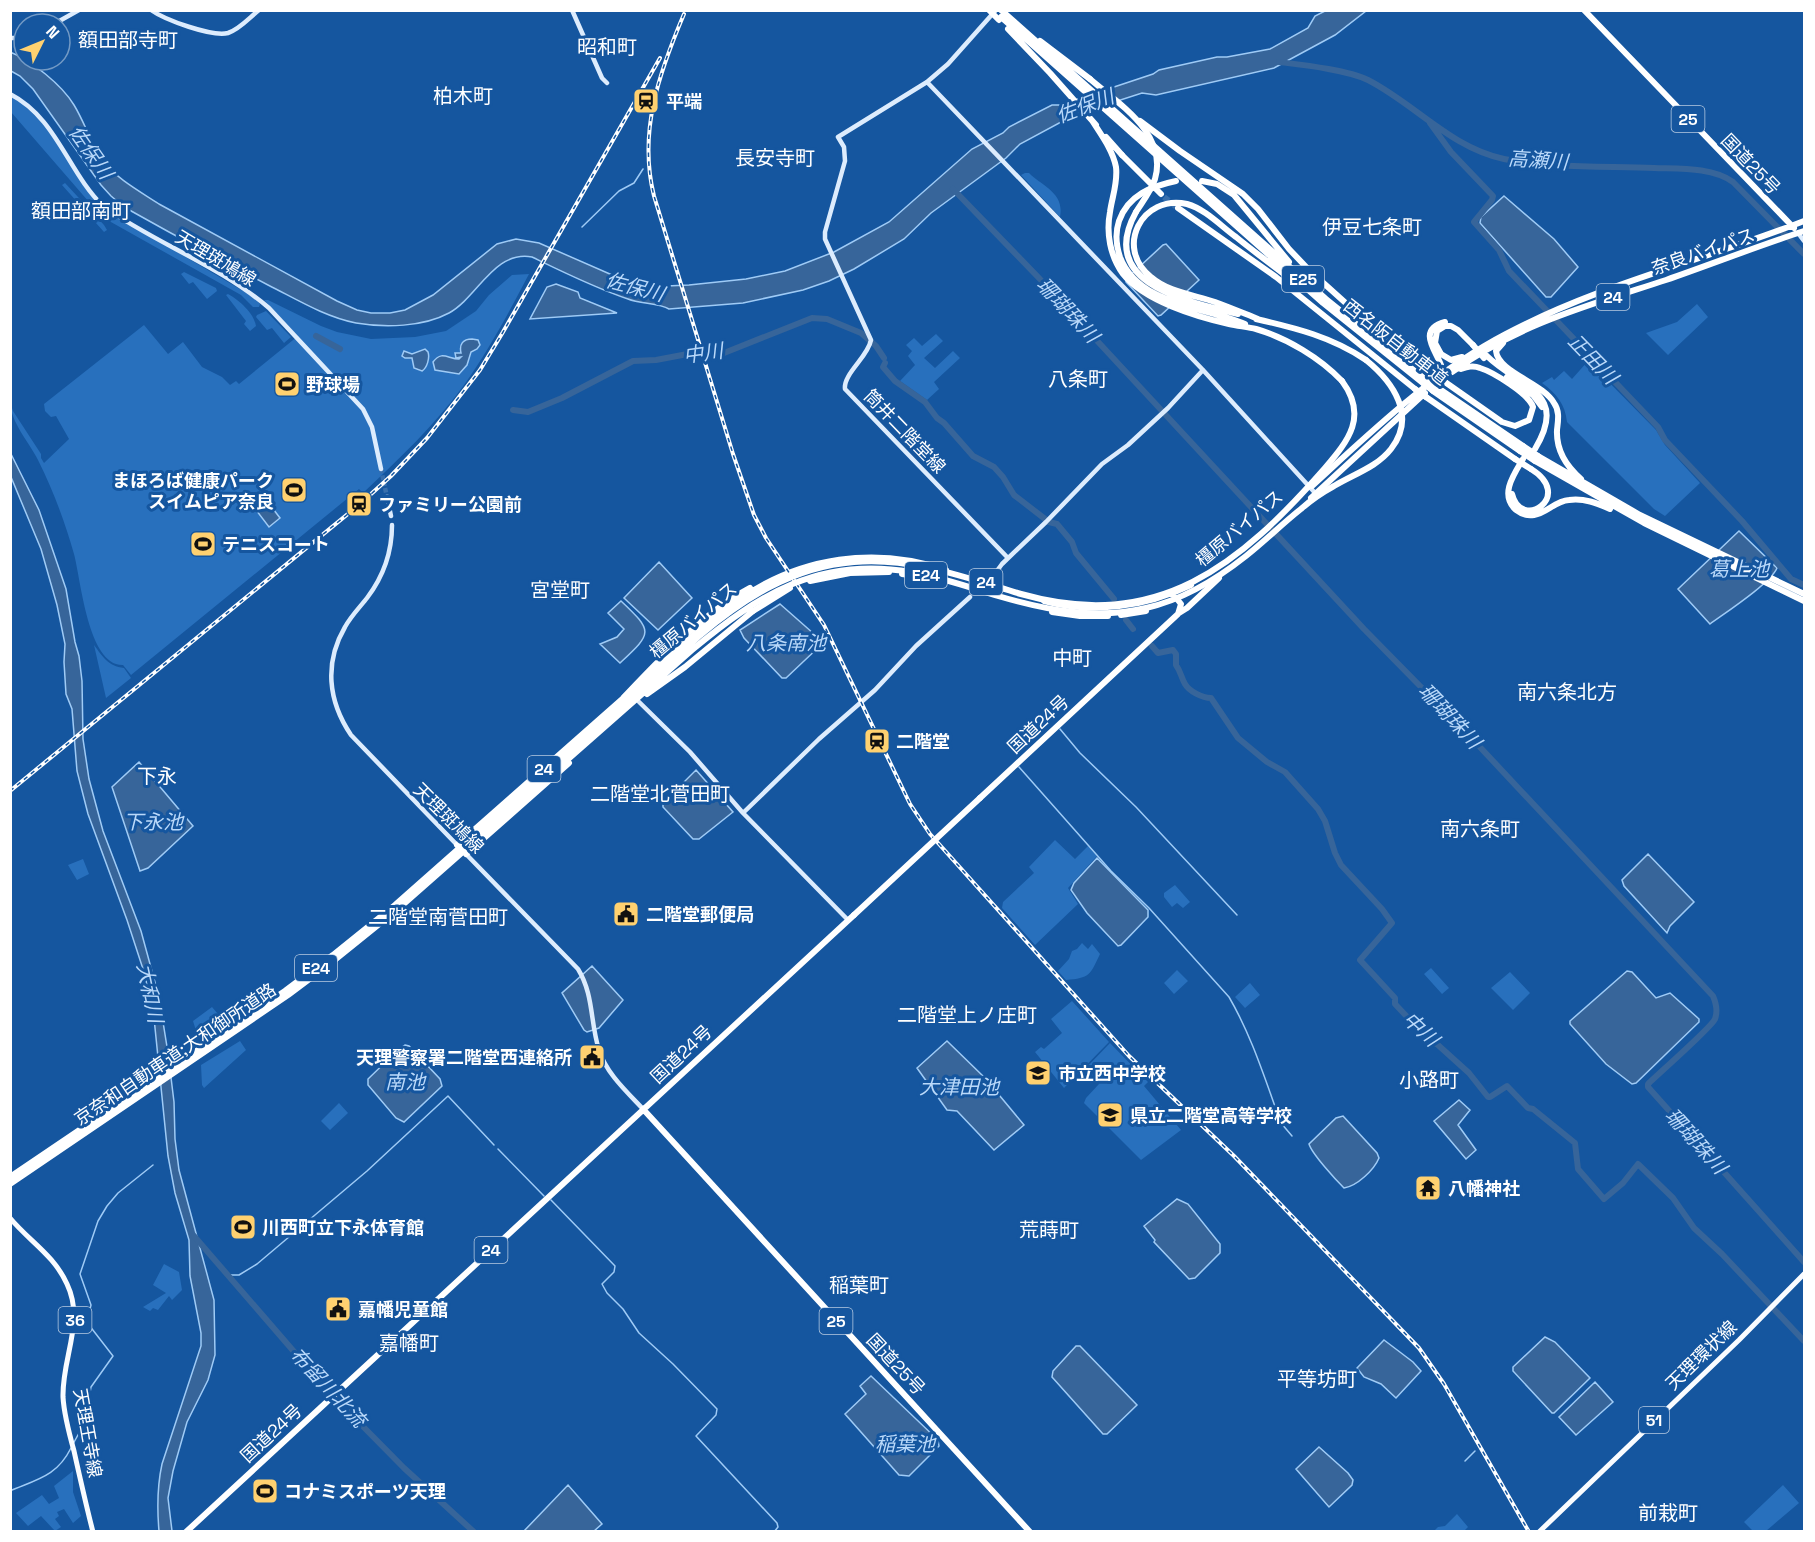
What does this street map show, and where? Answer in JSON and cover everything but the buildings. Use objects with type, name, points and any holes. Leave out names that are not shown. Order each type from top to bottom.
[{"type":"highway","name":"西名阪自動車道","points":[[993,10],[1002,14],[1149,146],[1179,177],[1323,303],[1430,380]]},
{"type":"highway","name":"国道25号","points":[[1584,10],[1799,233]]},
{"type":"highway","points":[[1002,14],[1090,79],[1166,141],[1233,186],[1251,202],[1288,249],[1430,380],[1445,382],[1502,422],[1515,426],[1529,420],[1533,407],[1512,373],[1473,366],[1449,374]]},
{"type":"highway","points":[[1002,14],[1122,155],[1162,196]]},
{"type":"highway","points":[[1124,265],[1127,234],[1136,212],[1153,183],[1157,160],[1153,142],[1128,111]]},
{"type":"highway","points":[[1093,122],[1114,161],[1116,183],[1108,225],[1110,243],[1124,265],[1153,286],[1239,324],[1275,337],[1316,358],[1342,381],[1350,393],[1354,408],[1352,431],[1340,452],[1298,506]]},
{"type":"highway","name":"西名阪自動車道","points":[[1179,177],[1353,321],[1430,380],[1435,389],[1521,449],[1644,523],[1779,586],[1804,601]]},
{"type":"highway","points":[[1179,177],[1148,189],[1134,198],[1124,210],[1116,234],[1118,252],[1129,281],[1144,293],[1161,302],[1192,303],[1323,336],[1366,360],[1389,382],[1398,396],[1402,417],[1398,440],[1381,460],[1298,506]]},
{"type":"highway","points":[[1202,181],[1222,187],[1234,195],[1283,256],[1353,321]]},
{"type":"highway","points":[[1192,303],[1152,279],[1135,256],[1134,235],[1144,218],[1162,205],[1186,204],[1206,214],[1323,303]]},
{"type":"highway","points":[[1178,208],[1276,277],[1426,397],[1515,459],[1531,469],[1543,478],[1548,492],[1547,500],[1542,507],[1530,511],[1518,506],[1512,492],[1516,478],[1525,460],[1513,476],[1508,491],[1511,504],[1520,513],[1537,514],[1560,502],[1580,500],[1599,504],[1644,523]]},
{"type":"highway","name":"奈良バイパス","points":[[1486,344],[1567,304],[1779,232],[1804,221]]},
{"type":"highway","name":"奈良バイパス","points":[[1449,374],[1497,344],[1541,322],[1799,233]]},
{"type":"highway","points":[[1430,380],[1441,368],[1430,340],[1431,333],[1435,327],[1445,322],[1455,323],[1501,371],[1547,394],[1554,402],[1558,413],[1559,448],[1570,468],[1581,478],[1640,515]]},
{"type":"highway","points":[[1533,448],[1541,429],[1543,411],[1533,395],[1517,381],[1506,380],[1496,353],[1498,347],[1541,322]]},
{"type":"highway","points":[[1475,345],[1451,326],[1442,327],[1434,337],[1438,351],[1451,360],[1460,358],[1486,344]]},
{"type":"highway","name":"橿原バイパス","points":[[457,845],[699,631],[739,599],[767,582],[826,561],[853,557],[899,558],[929,563],[1046,602],[1088,608],[1127,606],[1173,594],[1215,571],[1265,530],[1430,380],[1486,344]]},
{"type":"highway","name":"橿原バイパス","points":[[466,854],[637,701],[738,617],[790,588],[818,579],[850,573],[899,573],[947,579],[1035,608],[1067,615],[1095,616],[1135,614],[1179,600],[1219,578],[1271,536],[1416,400],[1449,374]]},
{"type":"highway","name":"西名阪自動車道","points":[[1536,458],[1701,549]]},
{"type":"highway","name":"京奈和自動車道;大和御所道路","points":[[10,1177],[277,996],[333,955],[394,905],[727,613],[758,593],[803,572],[836,564],[889,561],[928,567],[1061,603],[1096,606],[1130,603],[1170,593],[1216,569],[1298,506]]},
{"type":"highway","name":"京奈和自動車道;大和御所道路","points":[[10,1184],[238,1030],[336,959],[398,909],[731,618],[769,594],[806,579],[838,571],[890,569],[928,575],[1020,603],[1061,611],[1097,614],[1132,611],[1173,600],[1220,575],[1247,556],[1298,506]]},
{"type":"highway","name":"24","points":[[597,726],[668,653],[721,607],[750,588],[778,575],[799,569]]},
{"type":"highway","name":"24","points":[[1178,614],[1219,578]]},
{"type":"highway","name":"西名阪自動車道","points":[[1779,586],[1804,594]]},
{"type":"highway","name":"24","points":[[577,751],[753,611],[790,588]]},
{"type":"highway","points":[[1173,594],[1179,600],[1181,608],[1178,614]]},
{"type":"highway","name":"国道24号","points":[[187,1531],[1178,614]]},
{"type":"highway","name":"国道25号","points":[[643,1109],[1030,1532]]},
{"type":"main road","points":[[151,10],[184,24],[219,34],[239,27],[259,10]]},
{"type":"main road","points":[[572,10],[602,78],[607,83]]},
{"type":"main road","name":"筒井二階堂線","points":[[993,10],[948,64],[927,82],[838,137],[844,147],[845,161],[825,232],[827,248],[871,341],[845,382],[845,389],[1008,558]]},
{"type":"main road","points":[[927,82],[1203,370],[1316,494]]},
{"type":"main road","name":"天理斑鳩線","points":[[10,94],[29,105],[42,119],[93,195],[104,207],[204,265],[259,299],[269,308],[363,409],[372,427],[381,469]]},
{"type":"main road","points":[[1799,233],[1804,241]]},
{"type":"main road","points":[[991,579],[1008,558],[1102,464],[1128,445],[1159,417],[1203,370]]},
{"type":"main road","points":[[387,497],[391,516]]},
{"type":"main road","name":"天理斑鳩線","points":[[392,525],[390,550],[379,579],[346,625],[336,646],[332,665],[332,692],[338,713],[351,735],[581,975],[590,996],[595,1033],[605,1065],[643,1109]]},
{"type":"main road","points":[[743,813],[819,739],[875,690],[916,646],[970,597]]},
{"type":"main road","points":[[631,692],[637,701],[690,752],[743,813],[848,920]]},
{"type":"main road","name":"天理王寺線","points":[[10,1218],[52,1258],[60,1270],[74,1305],[74,1330],[63,1384],[65,1413],[93,1532]]},
{"type":"main road","name":"天理環状線","points":[[1539,1532],[1804,1274]]},
{"type":"shaded area","points":[[10,96],[24,106],[47,129],[101,207],[255,298],[260,304],[259,307],[253,307],[241,295],[102,217],[11,112]]},
{"type":"shaded area","points":[[1029,173],[1056,196],[1061,209],[1060,217],[1021,175]]},
{"type":"shaded area","points":[[65,183],[107,230],[104,232],[62,185]]},
{"type":"shaded area","points":[[184,272],[216,288],[217,291],[207,299],[193,282],[189,284],[181,274]]},
{"type":"shaded area","points":[[529,274],[490,345],[453,400],[403,455],[363,493],[359,489],[131,675],[123,665],[111,662],[102,652],[88,620],[74,554],[63,518],[38,460],[14,417],[10,402],[44,463],[69,439],[56,416],[51,417],[45,411],[44,404],[144,325],[168,354],[183,342],[202,367],[222,377],[230,385],[236,381],[239,384],[298,336],[264,300],[337,332],[371,339],[415,337],[446,331],[476,311],[489,295],[512,275]]},
{"type":"shaded area","points":[[228,294],[241,303],[255,321],[256,326],[250,331],[244,324],[246,321],[226,295]]},
{"type":"shaded area","points":[[1697,304],[1708,317],[1668,355],[1646,333],[1677,322]]},
{"type":"shaded area","points":[[266,311],[291,337],[284,343],[272,328],[267,330],[256,317]]},
{"type":"shaded area","points":[[936,334],[943,341],[924,358],[935,368],[953,351],[960,358],[934,382],[939,389],[927,400],[900,381],[915,365],[908,356],[912,351],[906,345],[914,338],[922,346]]},
{"type":"shaded area","points":[[1588,361],[1656,430],[1665,445],[1700,483],[1665,516],[1654,509],[1567,422],[1559,400],[1542,383],[1552,377],[1554,380],[1564,371],[1572,379]]},
{"type":"shaded area","points":[[94,645],[106,660],[124,668],[131,678],[106,698]]},
{"type":"shaded area","points":[[1055,840],[1075,859],[1088,846],[1097,856],[1068,888],[1078,904],[1035,945],[1002,908],[1003,902],[1034,873],[1029,867]]},
{"type":"shaded area","points":[[83,859],[89,874],[77,880],[68,865]]},
{"type":"shaded area","points":[[1175,885],[1190,902],[1183,908],[1177,903],[1172,907],[1164,897],[1164,893]]},
{"type":"shaded area","points":[[1082,943],[1088,949],[1092,944],[1100,954],[1088,974],[1066,980],[1058,971],[1069,959],[1072,951]]},
{"type":"shaded area","points":[[1431,968],[1449,988],[1442,994],[1424,974]]},
{"type":"shaded area","points":[[1177,970],[1188,981],[1174,994],[1164,983]]},
{"type":"shaded area","points":[[1510,972],[1530,993],[1513,1010],[1491,988]]},
{"type":"shaded area","points":[[1250,983],[1260,995],[1245,1008],[1235,997]]},
{"type":"shaded area","points":[[1072,1001],[1109,1042],[1064,1088],[1035,1052],[1041,1047],[1044,1049],[1062,1033],[1051,1019]]},
{"type":"shaded area","points":[[212,1007],[223,1020],[198,1037],[193,1021]]},
{"type":"shaded area","points":[[240,1041],[246,1050],[204,1088],[201,1065]]},
{"type":"shaded area","points":[[1110,1043],[1148,1082],[1144,1086],[1181,1130],[1141,1160],[1084,1103],[1099,1084],[1085,1069]]},
{"type":"shaded area","points":[[339,1103],[348,1113],[330,1130],[321,1121]]},
{"type":"shaded area","points":[[164,1264],[179,1272],[182,1290],[172,1300],[169,1296],[158,1310],[153,1308],[150,1311],[143,1307],[166,1293],[153,1285]]},
{"type":"shaded area","points":[[73,1471],[73,1492],[81,1516],[73,1523],[64,1509],[57,1512],[59,1516],[55,1519],[61,1527],[55,1531],[41,1516],[28,1526],[16,1513],[42,1495],[49,1504],[59,1498],[54,1486]]},
{"type":"shaded area","points":[[1783,1485],[1799,1503],[1766,1531],[1753,1531],[1744,1522]]},
{"type":"shaded area","points":[[1457,1514],[1468,1527],[1464,1531],[1434,1531],[1438,1527],[1445,1526]]},
{"type":"water","name":"佐保川","points":[[1325,11],[1366,11],[1335,35],[1274,68],[1156,95],[1142,93],[1074,115],[1020,144],[1006,158],[931,213],[904,239],[854,269],[803,290],[743,303],[669,309],[616,295],[532,257],[519,257],[497,267],[469,297],[449,313],[416,324],[391,326],[356,323],[322,312],[124,207],[101,185],[33,89],[13,72],[42,72],[62,89],[74,105],[104,162],[130,185],[159,204],[337,301],[357,310],[390,313],[405,310],[433,295],[497,244],[516,239],[539,243],[644,287],[746,279],[785,271],[834,252],[889,222],[972,149],[1052,105],[1060,105],[1159,70],[1217,57],[1270,49],[1308,28],[1315,16]]},
{"type":"water","points":[[10,52],[12,53],[12,72],[11,71]]},
{"type":"water","points":[[1504,196],[1554,239],[1578,267],[1551,297],[1546,297],[1480,223],[1481,217]]},
{"type":"water","points":[[1166,244],[1199,280],[1158,316],[1126,282],[1126,279]]},
{"type":"water","points":[[556,284],[578,292],[580,298],[617,313],[530,319],[547,287]]},
{"type":"water","points":[[472,339],[478,340],[480,345],[471,352],[467,365],[459,374],[435,370],[433,362],[436,358],[442,356],[459,359],[461,357],[456,358],[455,353],[461,353],[462,343]]},
{"type":"water","points":[[425,349],[428,352],[428,360],[422,371],[414,368],[412,358],[402,356],[404,351],[412,354]]},
{"type":"water","name":"大和川","points":[[10,452],[39,510],[66,589],[79,656],[83,739],[89,779],[103,831],[141,931],[159,997],[174,1102],[179,1170],[214,1300],[215,1355],[208,1380],[187,1422],[173,1471],[168,1498],[172,1531],[159,1531],[160,1473],[201,1346],[201,1333],[190,1276],[189,1240],[175,1193],[168,1156],[153,1008],[127,920],[88,814],[77,771],[72,709],[66,694],[65,644],[57,605],[41,549],[11,477]]},
{"type":"water","points":[[264,497],[280,518],[269,527],[253,506]]},
{"type":"water","name":"葛上池","points":[[1739,531],[1777,568],[1766,582],[1710,624],[1678,589]]},
{"type":"water","points":[[659,562],[692,598],[658,630],[624,598]]},
{"type":"water","points":[[621,601],[644,626],[645,632],[638,645],[620,663],[600,644],[617,637],[624,629],[608,613]]},
{"type":"water","name":"八条南池","points":[[780,604],[822,641],[822,644],[786,678],[782,678],[744,638],[740,630]]},
{"type":"water","name":"下永池","points":[[139,762],[193,826],[148,868],[140,871],[112,787]]},
{"type":"water","points":[[696,770],[733,812],[699,839],[693,839],[663,807],[663,803]]},
{"type":"water","points":[[1648,854],[1694,902],[1670,926],[1667,933],[1624,886],[1622,880]]},
{"type":"water","points":[[1097,858],[1148,910],[1148,917],[1118,946],[1087,913],[1071,890],[1074,883]]},
{"type":"water","points":[[592,966],[623,1000],[599,1028],[587,1032],[562,993]]},
{"type":"water","points":[[1627,971],[1632,972],[1656,998],[1670,993],[1699,1019],[1699,1022],[1636,1083],[1632,1084],[1606,1064],[1570,1024],[1570,1021]]},
{"type":"water","name":"大津田池","points":[[947,1041],[985,1078],[1024,1125],[994,1150],[957,1111],[947,1110],[917,1068]]},
{"type":"water","name":"南池","points":[[405,1045],[409,1046],[440,1079],[442,1086],[404,1122],[396,1118],[368,1085],[368,1079]]},
{"type":"water","points":[[1459,1100],[1470,1110],[1458,1125],[1476,1150],[1466,1159],[1434,1121]]},
{"type":"water","points":[[1343,1116],[1379,1158],[1364,1177],[1344,1188],[1319,1160],[1309,1144],[1336,1118]]},
{"type":"water","points":[[1177,1199],[1188,1204],[1220,1244],[1220,1253],[1195,1278],[1189,1279],[1154,1242],[1155,1240],[1144,1226]]},
{"type":"water","points":[[1545,1337],[1555,1342],[1590,1378],[1554,1413],[1513,1371],[1513,1367]]},
{"type":"water","points":[[1384,1340],[1421,1371],[1396,1398],[1381,1384],[1364,1377],[1357,1368]]},
{"type":"water","points":[[1076,1346],[1080,1346],[1137,1405],[1107,1434],[1103,1434],[1052,1377],[1053,1371]]},
{"type":"water","name":"稲葉池","points":[[871,1376],[938,1440],[939,1446],[909,1476],[899,1475],[845,1414],[866,1394],[860,1386]]},
{"type":"water","points":[[1595,1382],[1613,1402],[1576,1435],[1559,1417]]},
{"type":"water","points":[[1319,1447],[1353,1480],[1352,1485],[1329,1507],[1296,1469]]},
{"type":"water","points":[[568,1485],[602,1524],[594,1531],[524,1531]]},
{"type":"waterway","name":"高瀬川","points":[[1279,62],[1359,76],[1385,90],[1467,145],[1504,159],[1559,165],[1684,169],[1705,171],[1725,177],[1733,182],[1804,254]]},
{"type":"waterway","name":"正田川","points":[[1430,123],[1451,152],[1493,196],[1474,222],[1499,250],[1509,271],[1658,427],[1665,440],[1742,521],[1791,579],[1804,585]]},
{"type":"waterway","points":[[582,227],[619,191],[634,183],[643,169]]},
{"type":"waterway","name":"珊瑚珠川","points":[[953,189],[1038,277],[1364,629],[1478,745],[1713,996],[1716,1007],[1715,1019],[1695,1041],[1648,1084],[1648,1087],[1804,1262]]},
{"type":"waterway","name":"中川","points":[[513,410],[528,412],[562,398],[633,361],[656,360],[698,352],[724,353],[812,318],[827,319],[861,333],[876,346],[884,358]]},
{"type":"waterway","name":"中川","points":[[316,336],[340,349]]},
{"type":"waterway","name":"中川","points":[[885,363],[883,367],[895,381],[925,402],[973,456],[994,467],[1014,495],[1049,522],[1057,524],[1072,542],[1076,553],[1114,599]]},
{"type":"waterway","name":"中川","points":[[1126,620],[1133,629]]},
{"type":"waterway","name":"中川","points":[[1152,646],[1158,653],[1173,650],[1176,654],[1176,665],[1187,687],[1193,692],[1211,698],[1238,738],[1267,762],[1285,772],[1318,809],[1325,821],[1341,865],[1392,923],[1360,960],[1395,998],[1395,1004],[1429,1040],[1438,1045],[1469,1073],[1488,1097],[1507,1086],[1528,1108],[1533,1109],[1575,1143],[1578,1169],[1604,1199],[1623,1183],[1638,1164],[1673,1198],[1694,1228],[1722,1254],[1804,1341]]},
{"type":"waterway","points":[[1060,729],[1080,753],[1136,807],[1237,915]]},
{"type":"waterway","points":[[1019,767],[1111,871],[1149,908],[1229,997],[1256,1053],[1277,1112],[1275,1116],[1292,1136]]},
{"type":"waterway","points":[[226,1275],[239,1275],[257,1264],[367,1171],[448,1096],[494,1145]]},
{"type":"waterway","points":[[498,1149],[544,1196]]},
{"type":"waterway","points":[[73,1444],[84,1424],[91,1387],[113,1356],[89,1325],[91,1305],[80,1274],[98,1221],[107,1206],[118,1193],[153,1165]]},
{"type":"waterway","points":[[551,1200],[615,1266],[614,1272],[602,1284],[607,1293],[623,1309],[639,1333],[717,1409],[716,1415],[696,1436],[777,1523],[778,1527],[774,1532]]},
{"type":"waterway","name":"布留川北流","points":[[194,1236],[328,1391],[404,1468],[474,1532]]},
{"type":"waterway","points":[[10,1491],[46,1476],[60,1465],[71,1448]]},
{"type":"waterway","points":[[1465,1461],[1475,1451]]},
{"type":"tunnel","points":[[1164,197],[1178,208]]},
{"type":"tunnel","points":[[381,469],[387,497]]},
{"type":"railway","points":[[684,14],[659,81],[650,126],[648,149],[654,196],[754,515],[766,538],[824,625],[910,804],[930,834],[1129,1056],[1234,1156],[1419,1348],[1444,1384],[1529,1532]]},
{"type":"railway","points":[[10,791],[360,504],[391,476],[427,438],[480,370],[660,58]]},
{"type":"place","name":"平端","points":[[646,101]]},
{"type":"place","name":"野球場","points":[[287,384]]},
{"type":"place","name":"まほろば健康パーク スイムピア奈良","points":[[294,490]]},
{"type":"place","name":"ファミリー公園前","points":[[359,504]]},
{"type":"place","name":"テニスコート","points":[[203,544]]},
{"type":"place","name":"二階堂","points":[[877,741]]},
{"type":"place","name":"二階堂郵便局","points":[[626,914]]},
{"type":"place","name":"天理警察署二階堂西連絡所","points":[[592,1057]]},
{"type":"place","name":"市立西中学校","points":[[1038,1073]]},
{"type":"place","name":"県立二階堂高等学校","points":[[1110,1115]]},
{"type":"place","name":"八幡神社","points":[[1428,1188]]},
{"type":"place","name":"川西町立下永体育館","points":[[243,1227]]},
{"type":"place","name":"嘉幡児童館","points":[[338,1309]]},
{"type":"place","name":"コナミスポーツ天理","points":[[265,1491]]},
{"type":"district","name":"額田部寺町","points":[[128,40]]},
{"type":"district","name":"昭和町","points":[[607,47]]},
{"type":"district","name":"柏木町","points":[[463,96]]},
{"type":"district","name":"長安寺町","points":[[775,158]]},
{"type":"district","name":"額田部南町","points":[[81,211]]},
{"type":"district","name":"伊豆七条町","points":[[1372,227]]},
{"type":"district","name":"八条町","points":[[1078,379]]},
{"type":"district","name":"宮堂町","points":[[560,590]]},
{"type":"district","name":"中町","points":[[1072,658]]},
{"type":"district","name":"南六条北方","points":[[1567,692]]},
{"type":"district","name":"下永","points":[[157,776]]},
{"type":"district","name":"二階堂北菅田町","points":[[660,794]]},
{"type":"district","name":"南六条町","points":[[1480,829]]},
{"type":"district","name":"二階堂南菅田町","points":[[438,917]]},
{"type":"district","name":"二階堂上ノ庄町","points":[[967,1015]]},
{"type":"district","name":"小路町","points":[[1429,1080]]},
{"type":"district","name":"荒蒔町","points":[[1049,1230]]},
{"type":"district","name":"稲葉町","points":[[859,1285]]},
{"type":"district","name":"嘉幡町","points":[[409,1343]]},
{"type":"district","name":"平等坊町","points":[[1317,1379]]},
{"type":"district","name":"前栽町","points":[[1668,1513]]}]
